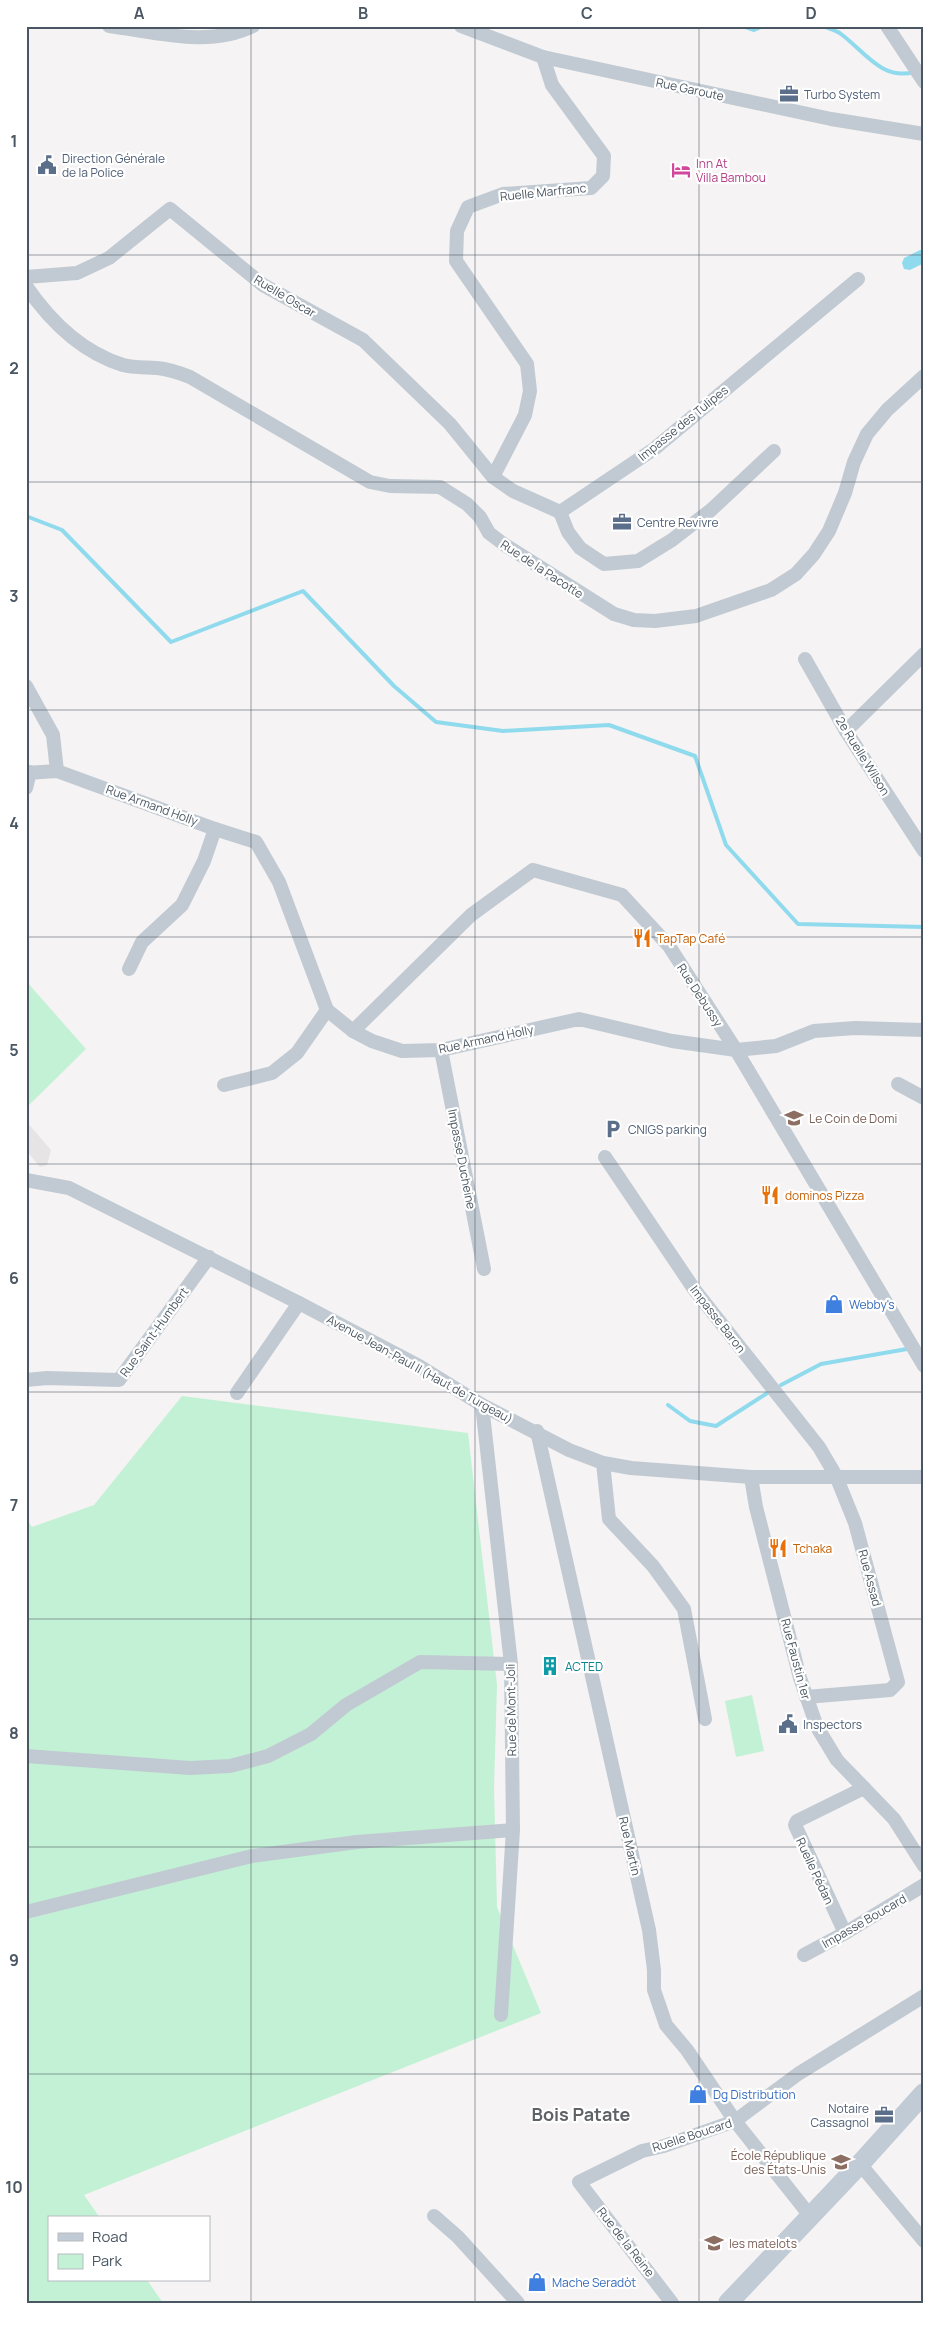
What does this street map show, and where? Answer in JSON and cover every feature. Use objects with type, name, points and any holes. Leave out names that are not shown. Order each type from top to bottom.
[{"type":"street","points":[[109,26],[205,38],[240,33],[253,26]]},
{"type":"street","name":"Rue Garoute","points":[[461,26],[543,57],[831,119],[924,134]]},
{"type":"street","points":[[887,26],[912,61],[911,64],[924,82]]},
{"type":"street","name":"Ruelle Marfranc","points":[[493,477],[525,415],[530,391],[527,364],[456,261],[457,231],[468,207],[503,194],[591,188],[603,176],[604,156],[552,85],[543,57]]},
{"type":"street","name":"Ruelle Oscar","points":[[26,276],[78,273],[109,258],[170,209],[263,285],[363,340],[450,424],[493,477]]},
{"type":"street","name":"Impasse des Tulipes","points":[[560,512],[654,449],[858,279]]},
{"type":"street","name":"Rue de la Pacotte","points":[[26,286],[43,311],[60,328],[104,357],[124,365],[174,371],[190,377],[370,482],[390,486],[440,487],[467,504],[480,517],[489,533],[505,546],[614,614],[634,620],[655,621],[696,616],[770,590],[796,574],[814,554],[828,531],[867,434],[887,410],[924,376]]},
{"type":"street","points":[[493,477],[513,491],[560,512],[568,532],[580,548],[604,564],[638,561],[672,540],[711,510],[774,450]]},
{"type":"street","points":[[846,731],[924,654]]},
{"type":"street","name":"2e Ruelle Wilson","points":[[805,659],[846,731],[924,851]]},
{"type":"street","points":[[26,686],[53,735],[56,771]]},
{"type":"street","name":"Rue Armand Holly","points":[[28,773],[56,771],[214,829],[256,842],[278,882],[327,1010],[353,1031],[372,1041],[402,1051],[441,1050],[579,1019],[672,1041],[736,1050],[776,1046],[814,1031],[855,1028],[924,1030]]},
{"type":"street","points":[[26,788],[28,773]]},
{"type":"street","points":[[129,969],[142,942],[182,905],[204,860],[214,829]]},
{"type":"street","name":"Rue Debussy","points":[[353,1031],[471,915],[533,870],[622,895],[669,946],[736,1050],[924,1366]]},
{"type":"street","points":[[224,1085],[272,1073],[297,1053],[327,1010]]},
{"type":"street","name":"Impasse Ducheine","points":[[441,1050],[484,1269]]},
{"type":"street","points":[[898,1084],[924,1098]]},
{"type":"street","name":"Impasse Baron","points":[[605,1157],[694,1289],[819,1447],[836,1476]]},
{"type":"street","name":"Avenue Jean-Paul II (Haut de Turgeau)","points":[[26,1180],[69,1188],[209,1257],[419,1366],[482,1406],[537,1432],[569,1450],[603,1463],[631,1468],[751,1478],[802,1479],[836,1476],[924,1477]]},
{"type":"street","name":"Rue Saint-Humbert","points":[[26,1380],[47,1378],[119,1380],[209,1257]]},
{"type":"street","points":[[237,1393],[299,1303]]},
{"type":"street","name":"Rue de Mont-Joli","points":[[482,1406],[511,1664],[513,1830],[501,2015]]},
{"type":"street","name":"Rue Martin","points":[[537,1432],[649,1930],[654,1970],[654,1990],[666,2025],[687,2050],[735,2122],[811,2217]]},
{"type":"street","points":[[603,1463],[609,1519],[653,1566],[684,1609],[705,1719]]},
{"type":"street","name":"Rue Assad","points":[[806,1697],[890,1690],[898,1682],[855,1523],[836,1476]]},
{"type":"street","name":"Rue Faustin 1er","points":[[751,1478],[756,1506],[806,1697],[821,1735],[837,1760],[894,1818],[924,1866]]},
{"type":"street","points":[[26,1756],[181,1768],[230,1766],[268,1756],[311,1734],[346,1705],[420,1662],[511,1664]]},
{"type":"street","name":"Ruelle Pédan","points":[[845,1933],[795,1825],[797,1821],[864,1788]]},
{"type":"street","points":[[26,1912],[252,1856],[357,1842],[513,1830]]},
{"type":"street","name":"Impasse Boucard","points":[[804,1955],[845,1933],[924,1885]]},
{"type":"street","name":"Ruelle Boucard","points":[[579,2182],[642,2151],[664,2146],[735,2122],[798,2074],[924,1996]]},
{"type":"street","points":[[728,2303],[811,2217],[924,2093]]},
{"type":"street","points":[[860,2164],[924,2241]]},
{"type":"street","name":"Rue de la Reine","points":[[579,2182],[672,2303]]},
{"type":"street","points":[[434,2216],[458,2237],[518,2303]]},
{"type":"shaded area","points":[[26,1121],[51,1150],[47,1165],[40,1167],[26,1150]]},
{"type":"green space","points":[[26,981],[86,1049],[26,1108]]},
{"type":"green space","points":[[182,1396],[468,1433],[497,1685],[494,1788],[497,1907],[541,2013],[84,2195],[99,2216],[48,2216],[48,2282],[148,2282],[163,2303],[26,2303],[26,1518],[32,1527],[94,1505]]},
{"type":"green space","points":[[752,1695],[764,1751],[736,1757],[725,1701]]},
{"type":"water","points":[[924,250],[924,263],[910,270],[904,269],[902,263],[904,258]]},
{"type":"waterway","points":[[743,26],[754,30],[763,26]]},
{"type":"waterway","points":[[823,26],[837,31],[874,63],[883,68],[903,74],[914,72]]},
{"type":"waterway","points":[[26,516],[62,530],[171,642],[303,591],[394,686],[436,722],[503,731],[609,725],[695,756],[726,845],[798,924],[924,927]]},
{"type":"waterway","points":[[781,1385],[821,1364],[907,1349]]},
{"type":"waterway","points":[[668,1405],[690,1421],[716,1426],[769,1392]]},
{"type":"place","name":"Turbo System","points":[[789,94]]},
{"type":"place","name":"Direction Générale de la Police","points":[[47,165]]},
{"type":"place","name":"Inn At Villa Bambou","points":[[681,170]]},
{"type":"place","name":"Centre Revivre","points":[[622,522]]},
{"type":"place","name":"TapTap Café","points":[[642,938]]},
{"type":"place","name":"Le Coin de Domi","points":[[794,1118]]},
{"type":"place","name":"CNIGS parking","points":[[613,1129]]},
{"type":"place","name":"dominos Pizza","points":[[770,1195]]},
{"type":"place","name":"Webby's","points":[[834,1304]]},
{"type":"place","name":"Tchaka","points":[[778,1548]]},
{"type":"place","name":"ACTED","points":[[550,1666]]},
{"type":"place","name":"Inspectors","points":[[788,1724]]},
{"type":"place","name":"Dg Distribution","points":[[698,2094]]},
{"type":"place","name":"Notaire Cassagnol","points":[[884,2115]]},
{"type":"place","name":"École République des États-Unis","points":[[841,2162]]},
{"type":"place","name":"les matelots","points":[[714,2243]]},
{"type":"place","name":"Mache Seradòt","points":[[537,2282]]},
{"type":"district","name":"Bois Patate","points":[[581,2114]]}]
